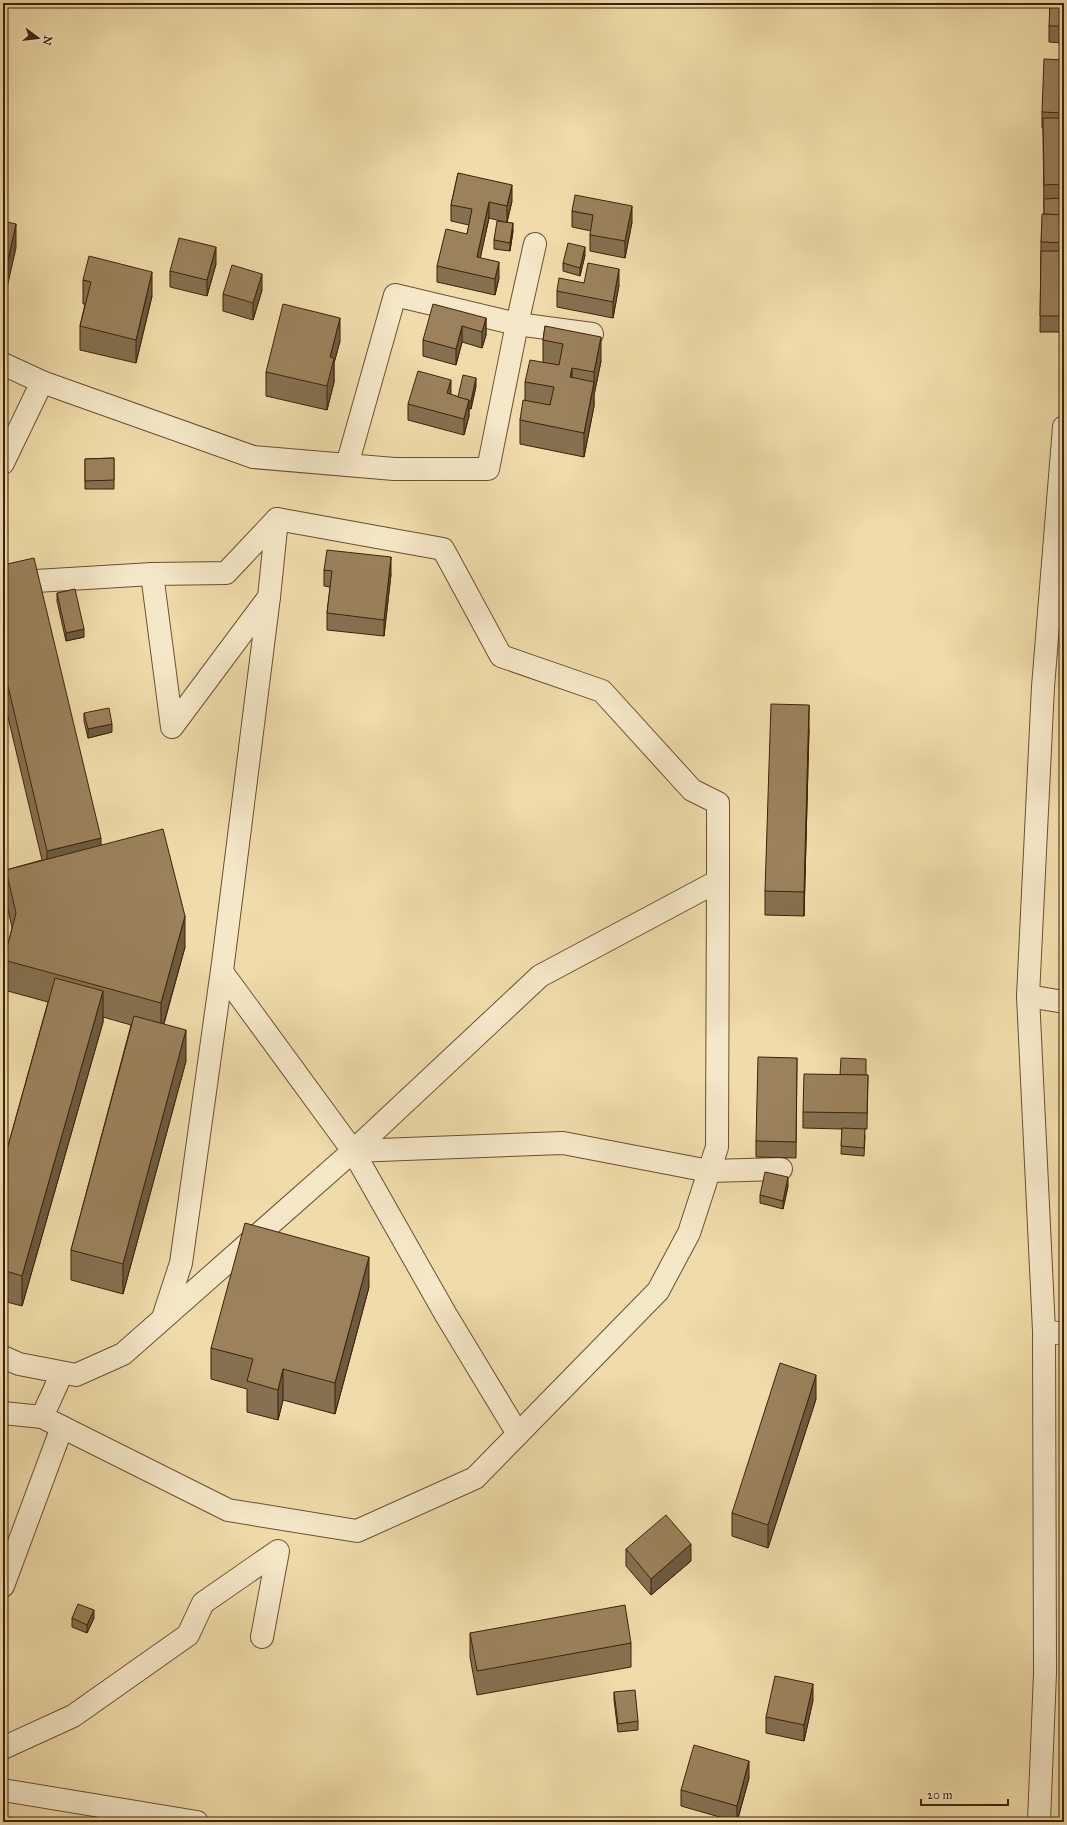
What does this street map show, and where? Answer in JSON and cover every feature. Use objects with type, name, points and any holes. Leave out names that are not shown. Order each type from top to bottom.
[{"type":"street","points":[[3,364],[42,382],[253,457],[394,469],[488,469],[517,324],[535,244]]},
{"type":"street","points":[[347,465],[395,295],[517,324],[592,334]]},
{"type":"street","points":[[3,462],[42,382]]},
{"type":"street","points":[[1039,1822],[1055,1675],[1054,1332],[1028,996],[1043,687],[1064,427]]},
{"type":"street","points":[[3,583],[152,574],[226,573],[277,519]]},
{"type":"street","points":[[163,1318],[181,1263],[222,972],[269,598],[277,519]]},
{"type":"street","points":[[3,1414],[42,1417],[228,1510],[357,1531],[475,1478],[658,1291],[689,1233],[717,1147],[718,802],[692,790],[602,691],[501,656],[443,549],[277,519]]},
{"type":"street","points":[[152,574],[172,726],[269,598]]},
{"type":"street","points":[[3,1357],[19,1364],[76,1375],[123,1354],[353,1151],[540,976],[718,881]]},
{"type":"street","points":[[222,972],[353,1151],[446,1315],[518,1434]]},
{"type":"street","points":[[1028,996],[1064,1002]]},
{"type":"street","points":[[353,1151],[563,1143],[709,1171],[781,1169]]},
{"type":"street","points":[[42,1417],[62,1373]]},
{"type":"street","points":[[3,1586],[62,1427]]},
{"type":"street","points":[[3,1748],[73,1716],[188,1635],[204,1603],[278,1551],[262,1637]]},
{"type":"street","points":[[3,1790],[197,1822]]},
{"type":"building","points":[[1050,3],[1064,3],[1064,26],[1049,26]]},
{"type":"building","points":[[1044,59],[1064,60],[1064,113],[1042,112]]},
{"type":"building","points":[[1043,118],[1064,118],[1064,184],[1044,185]]},
{"type":"building","points":[[458,173],[512,185],[507,206],[489,202],[477,257],[499,262],[495,279],[437,266],[446,229],[467,234],[472,209],[451,205]]},
{"type":"building","points":[[575,195],[632,206],[625,241],[590,235],[593,215],[572,211]]},
{"type":"building","points":[[1063,198],[1063,215],[1044,214],[1044,199]]},
{"type":"building","points":[[1042,214],[1064,215],[1064,243],[1041,242]]},
{"type":"building","points":[[3,221],[16,224],[3,282]]},
{"type":"building","points":[[497,221],[513,223],[510,243],[494,240]]},
{"type":"building","points":[[179,238],[216,247],[207,280],[170,271]]},
{"type":"building","points":[[568,243],[585,247],[580,268],[563,263]]},
{"type":"building","points":[[1041,251],[1064,251],[1064,316],[1040,316]]},
{"type":"building","points":[[89,256],[152,272],[136,340],[80,326],[91,282],[83,280]]},
{"type":"building","points":[[588,263],[619,269],[613,302],[557,291],[559,278],[584,283]]},
{"type":"building","points":[[232,265],[262,274],[253,303],[223,294]]},
{"type":"building","points":[[283,304],[340,318],[330,357],[334,358],[327,386],[266,372]]},
{"type":"building","points":[[433,304],[486,318],[482,332],[462,326],[456,349],[423,340]]},
{"type":"building","points":[[545,326],[601,337],[594,372],[572,368],[570,377],[594,382],[584,433],[520,420],[523,400],[550,405],[554,387],[525,382],[530,360],[559,365],[563,344],[543,340]]},
{"type":"building","points":[[418,371],[451,380],[447,393],[469,400],[464,419],[408,404]]},
{"type":"building","points":[[463,375],[476,378],[471,401],[458,397]]},
{"type":"building","points":[[114,458],[114,480],[85,481],[85,459]]},
{"type":"building","points":[[327,550],[391,557],[384,620],[327,613],[332,571],[324,570]]},
{"type":"building","points":[[34,558],[101,838],[47,851],[3,665],[3,565]]},
{"type":"building","points":[[75,589],[84,629],[66,633],[57,593]]},
{"type":"building","points":[[771,704],[809,705],[804,892],[765,891]]},
{"type":"building","points":[[109,708],[112,724],[88,729],[84,713]]},
{"type":"building","points":[[163,829],[185,916],[161,1003],[4,960],[16,913],[6,870]]},
{"type":"building","points":[[55,978],[103,991],[22,1276],[3,1270],[3,1164]]},
{"type":"building","points":[[134,1016],[186,1030],[123,1264],[71,1250]]},
{"type":"building","points":[[758,1057],[797,1058],[796,1142],[756,1141]]},
{"type":"building","points":[[841,1058],[866,1059],[866,1075],[840,1075]]},
{"type":"building","points":[[804,1074],[868,1075],[867,1113],[803,1112]]},
{"type":"building","points":[[842,1128],[865,1129],[864,1148],[841,1146]]},
{"type":"building","points":[[765,1172],[788,1177],[783,1201],[760,1195]]},
{"type":"building","points":[[245,1223],[369,1257],[335,1383],[283,1369],[278,1390],[247,1381],[253,1359],[211,1348]]},
{"type":"building","points":[[780,1363],[816,1375],[768,1525],[732,1513]]},
{"type":"building","points":[[666,1515],[691,1544],[651,1579],[626,1549]]},
{"type":"building","points":[[78,1604],[94,1610],[87,1625],[72,1618]]},
{"type":"building","points":[[625,1605],[631,1643],[477,1671],[470,1633]]},
{"type":"building","points":[[775,1676],[813,1684],[804,1725],[766,1717]]},
{"type":"building","points":[[635,1690],[638,1721],[618,1724],[614,1692]]},
{"type":"building","points":[[694,1745],[749,1761],[737,1806],[681,1790]]}]
